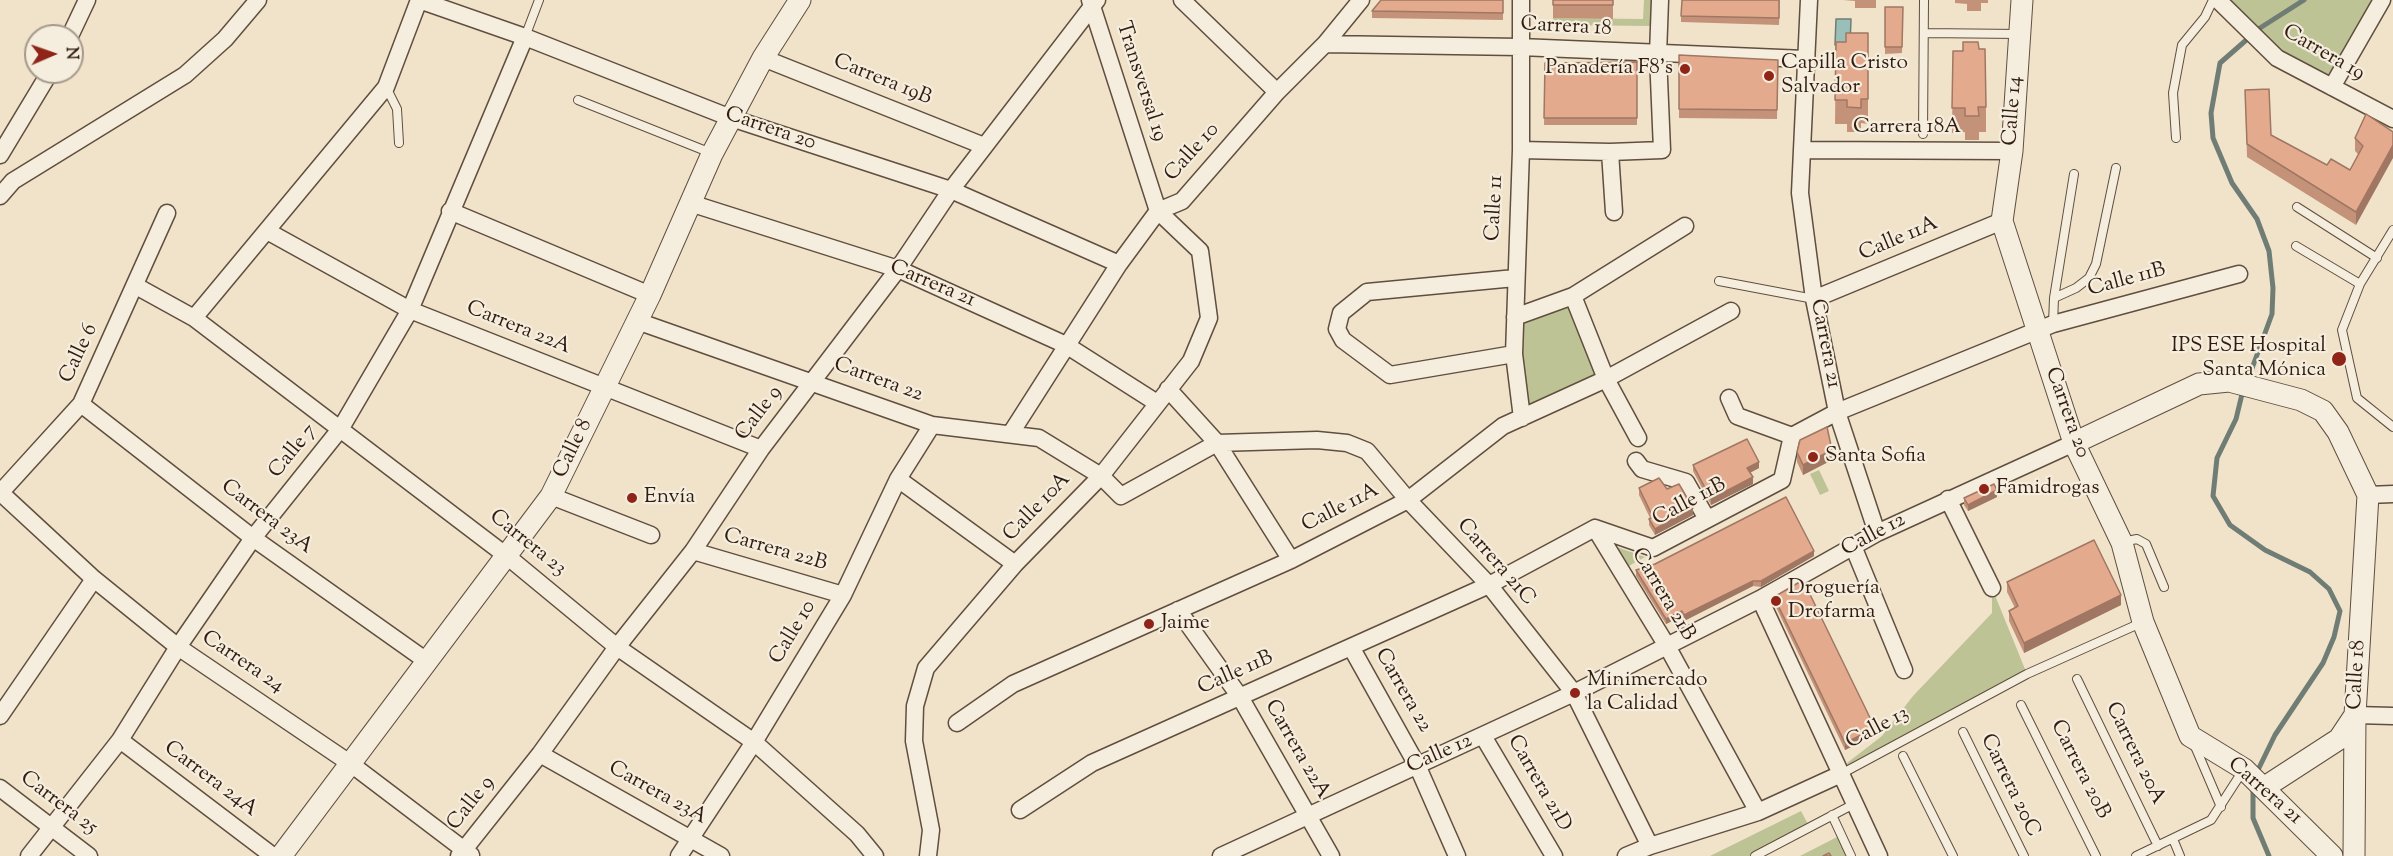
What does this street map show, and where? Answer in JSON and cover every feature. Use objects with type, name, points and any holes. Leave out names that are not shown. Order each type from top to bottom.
[{"type":"street","points":[[76,24],[87,0]]},
{"type":"street","points":[[0,196],[14,181],[185,75],[225,39],[258,0]]},
{"type":"street","points":[[194,318],[386,87],[419,0]]},
{"type":"street","name":"Carrera 20","points":[[419,0],[525,37],[731,118],[951,190],[1119,264]]},
{"type":"street","name":"Calle 8","points":[[281,856],[551,496],[650,295],[712,154],[763,58],[800,0]]},
{"type":"street","points":[[1182,0],[1277,92]]},
{"type":"street","name":"Calle 10","points":[[1011,433],[1119,264],[1158,211],[1182,201],[1277,92],[1325,44],[1361,0]]},
{"type":"street","name":"Calle 11","points":[[1521,0],[1521,150],[1514,354],[1521,418]]},
{"type":"street","points":[[1521,150],[1610,152],[1662,150],[1658,55],[1660,0]]},
{"type":"street","points":[[1803,150],[1809,0]]},
{"type":"street","name":"Calle 14","points":[[2002,221],[2012,151],[2022,0]]},
{"type":"street","name":"Carrera 19","points":[[2218,0],[2277,58],[2393,119]]},
{"type":"street","points":[[2332,87],[2382,0]]},
{"type":"street","name":"Calle 9","points":[[465,854],[617,647],[693,551],[761,449],[898,269],[951,190],[1090,1]]},
{"type":"street","name":"Transversal 19","points":[[1090,1],[1158,211]]},
{"type":"street","name":"Calle 7","points":[[29,856],[120,740],[178,647],[253,538],[342,428],[410,310],[525,37]]},
{"type":"street","name":"Carrera 18","points":[[1325,44],[1520,47],[1658,55],[1805,59]]},
{"type":"street","name":"Carrera 19B","points":[[763,58],[984,146]]},
{"type":"street","points":[[0,155],[43,84]]},
{"type":"street","name":"Carrera 18A","points":[[1803,150],[2012,151]]},
{"type":"street","name":"Carrera 21","points":[[1803,150],[1800,193],[1814,299],[1837,412],[1877,533]]},
{"type":"street","points":[[1610,152],[1614,212]]},
{"type":"street","name":"Carrera 21","points":[[690,203],[898,269],[1066,345],[1157,403]]},
{"type":"street","points":[[450,211],[650,295]]},
{"type":"street","name":"Calle 10A","points":[[928,856],[931,830],[914,741],[915,706],[926,668],[1015,564],[1101,476],[1191,361],[1209,318],[1200,250],[1158,211]]},
{"type":"street","name":"Calle 6","points":[[0,492],[81,404],[136,286],[166,213]]},
{"type":"street","name":"Carrera 20","points":[[2002,221],[2045,328],[2074,443],[2122,543],[2143,622],[2190,736]]},
{"type":"street","name":"Calle 11A","points":[[1814,299],[2002,221]]},
{"type":"street","points":[[1515,317],[1573,296],[1685,226]]},
{"type":"street","name":"Carrera 22A","points":[[267,231],[410,310],[761,449]]},
{"type":"street","name":"Calle 11B","points":[[1020,810],[1092,763],[1489,585],[1595,528],[1653,548],[1782,480],[1792,436],[1837,412],[2045,328],[2239,274]]},
{"type":"street","points":[[1514,354],[1390,375],[1343,340],[1337,329],[1341,313],[1367,292],[1515,278]]},
{"type":"street","name":"Carrera 23","points":[[136,286],[194,318],[508,556],[617,647],[754,742],[857,834],[875,856]]},
{"type":"street","points":[[1573,296],[1606,379],[1638,438]]},
{"type":"street","name":"Calle 11A","points":[[957,723],[1012,684],[1291,560],[1408,500],[1503,426],[1606,379],[1731,311]]},
{"type":"street","name":"Carrera 22","points":[[637,321],[932,425],[1040,438],[1101,476]]},
{"type":"street","name":"Calle 12","points":[[1221,856],[1574,693],[1760,599],[1877,533],[2199,384],[2229,381],[2284,393],[2323,411],[2338,432],[2368,495]]},
{"type":"street","points":[[1168,389],[1217,443],[1291,560]]},
{"type":"street","points":[[1729,398],[1737,416],[1792,436]]},
{"type":"street","name":"Carrera 23A","points":[[81,404],[253,538],[428,662]]},
{"type":"street","name":"Calle 10","points":[[680,856],[754,742],[843,595],[898,479],[932,425]]},
{"type":"street","name":"Carrera 21C","points":[[1217,443],[1317,440],[1347,443],[1367,451],[1408,500],[1489,585],[1574,693],[1650,846]]},
{"type":"street","points":[[1101,476],[1121,496],[1217,443]]},
{"type":"street","points":[[1636,461],[1642,469],[1686,482],[1707,519]]},
{"type":"street","points":[[898,479],[1015,564]]},
{"type":"street","name":"Carrera 24","points":[[0,492],[94,579],[178,647],[351,764],[465,854]]},
{"type":"street","points":[[2368,495],[2393,494]]},
{"type":"street","name":"Calle 18","points":[[2354,856],[2355,716],[2368,495]]},
{"type":"street","points":[[551,496],[651,535]]},
{"type":"street","points":[[1948,499],[1992,588]]},
{"type":"street","name":"Carrera 21B","points":[[1595,528],[1667,646],[1758,812]]},
{"type":"street","points":[[1853,546],[1904,670]]},
{"type":"street","name":"Carrera 22B","points":[[693,551],[843,595]]},
{"type":"street","points":[[0,716],[94,579]]},
{"type":"street","points":[[1760,599],[1880,856]]},
{"type":"street","name":"Carrera 22A","points":[[1178,610],[1240,698],[1331,856]]},
{"type":"street","name":"Carrera 22","points":[[1351,647],[1418,765],[1457,856]]},
{"type":"street","points":[[2265,787],[2339,739],[2355,716],[2393,716]]},
{"type":"street","name":"Carrera 21D","points":[[1483,736],[1554,856]]},
{"type":"street","name":"Carrera 21","points":[[2190,736],[2244,769],[2265,787],[2332,856]]},
{"type":"street","name":"Carrera 24A","points":[[120,740],[273,856]]},
{"type":"street","name":"Carrera 23A","points":[[540,754],[721,856]]},
{"type":"street","name":"Calle 13","points":[[1626,856],[1650,846],[1758,812],[1841,774]]},
{"type":"street","name":"Carrera 25","points":[[0,788],[89,856]]},
{"type":"lane","points":[[525,37],[539,0]]},
{"type":"lane","points":[[1923,134],[1924,0]]},
{"type":"lane","points":[[2176,138],[2173,93],[2182,45],[2205,16],[2213,0]]},
{"type":"lane","points":[[1924,33],[2020,34]]},
{"type":"lane","points":[[386,87],[397,110],[399,143]]},
{"type":"lane","points":[[578,100],[712,154]]},
{"type":"lane","points":[[2054,297],[2076,288],[2089,278],[2096,264],[2116,168]]},
{"type":"lane","points":[[2045,328],[2054,297],[2074,174]]},
{"type":"lane","points":[[2297,207],[2377,258]]},
{"type":"lane","points":[[2392,424],[2357,398],[2342,330],[2360,285],[2393,230]]},
{"type":"lane","points":[[2296,246],[2360,285]]},
{"type":"lane","points":[[1719,281],[1814,299]]},
{"type":"lane","points":[[2122,543],[2137,539],[2146,544],[2164,587]]},
{"type":"lane","name":"Calle 13","points":[[1841,774],[2027,674],[2143,622]]},
{"type":"lane","name":"Carrera 20A","points":[[2077,679],[2158,846]]},
{"type":"lane","name":"Carrera 20B","points":[[2021,705],[2096,856]]},
{"type":"lane","name":"Carrera 20C","points":[[1962,732],[2024,856]]},
{"type":"lane","points":[[2190,736],[2221,807]]},
{"type":"lane","points":[[1903,756],[1953,856]]},
{"type":"lane","points":[[2136,856],[2211,820],[2244,769]]},
{"type":"lane","points":[[1755,856],[1754,854],[1854,804]]},
{"type":"lane","points":[[1832,815],[1851,856]]},
{"type":"lane","points":[[2173,839],[2180,856]]},
{"type":"green space","points":[[1644,0],[1654,0],[1653,26],[1553,25],[1553,18],[1643,19]]},
{"type":"green space","points":[[2218,0],[2382,0],[2332,87],[2277,58]]},
{"type":"green space","points":[[1573,296],[1606,379],[1522,418],[1515,317]]},
{"type":"green space","points":[[1819,470],[1829,491],[1820,495],[1810,474]]},
{"type":"green space","points":[[1614,546],[1645,557],[1627,567]]},
{"type":"green space","points":[[1992,588],[2027,674],[1849,770],[1847,763],[1882,736],[1913,696],[1992,613]]},
{"type":"green space","points":[[1801,811],[1809,826],[1755,856],[1710,856]]},
{"type":"green space","points":[[1841,835],[1851,856],[1800,856]]},
{"type":"water","points":[[1836,19],[1851,19],[1850,46],[1835,45]]},
{"type":"building","points":[[1381,0],[1503,0],[1503,13],[1372,11]]},
{"type":"building","points":[[1553,0],[1613,0],[1613,5],[1553,5]]},
{"type":"building","points":[[1682,0],[1779,0],[1779,18],[1681,16]]},
{"type":"building","points":[[1885,7],[1903,7],[1902,47],[1885,47]]},
{"type":"building","points":[[1846,33],[1868,33],[1868,99],[1861,99],[1861,108],[1847,107],[1847,100],[1835,100],[1836,42],[1846,42]]},
{"type":"building","points":[[1963,42],[1978,42],[1979,49],[1985,49],[1986,107],[1978,107],[1979,116],[1965,116],[1965,108],[1952,108],[1953,51],[1963,51]]},
{"type":"building","points":[[1679,55],[1778,60],[1777,110],[1679,109]]},
{"type":"building","points":[[1637,62],[1637,118],[1544,118],[1545,63]]},
{"type":"building","points":[[2269,89],[2271,135],[2327,165],[2331,159],[2350,170],[2363,146],[2355,138],[2366,114],[2393,132],[2393,145],[2356,212],[2247,144],[2245,90]]},
{"type":"building","points":[[1827,427],[1832,450],[1803,465],[1797,452],[1800,440]]},
{"type":"building","points":[[1747,439],[1759,462],[1747,468],[1753,477],[1711,499],[1693,465]]},
{"type":"building","points":[[1659,478],[1667,489],[1679,484],[1693,508],[1655,529],[1649,519],[1653,517],[1639,488]]},
{"type":"building","points":[[1994,484],[1997,490],[1968,505],[1964,498]]},
{"type":"building","points":[[1786,497],[1814,551],[1761,581],[1753,581],[1684,615],[1682,611],[1666,619],[1636,570],[1655,564]]},
{"type":"building","points":[[2094,540],[2121,595],[2024,643],[2009,611],[2018,606],[2007,582]]},
{"type":"building","points":[[1803,580],[1875,728],[1845,743],[1774,597]]},
{"type":"waterway","points":[[2247,382],[2272,314],[2273,288],[2269,251],[2257,219],[2232,183],[2213,138],[2211,113],[2220,63],[2260,28],[2304,0]]},
{"type":"waterway","points":[[2243,390],[2236,419],[2217,458],[2213,496],[2230,525],[2265,550],[2310,572],[2329,589],[2340,611],[2334,637],[2323,663],[2275,735],[2256,774]]},
{"type":"waterway","points":[[2253,789],[2253,818],[2269,856]]},
{"type":"place","name":"Panadería F8's","points":[[1685,69]]},
{"type":"place","name":"Capilla Cristo Salvador","points":[[1769,76]]},
{"type":"place","name":"IPS ESE Hospital Santa Mónica","points":[[2339,359]]},
{"type":"place","name":"Santa Sofia","points":[[1813,457]]},
{"type":"place","name":"Famidrogas","points":[[1984,489]]},
{"type":"place","name":"Envía","points":[[632,498]]},
{"type":"place","name":"Droguería Drofarma","points":[[1776,601]]},
{"type":"place","name":"Jaime","points":[[1149,624]]},
{"type":"place","name":"Minimercado la Calidad","points":[[1575,693]]}]
